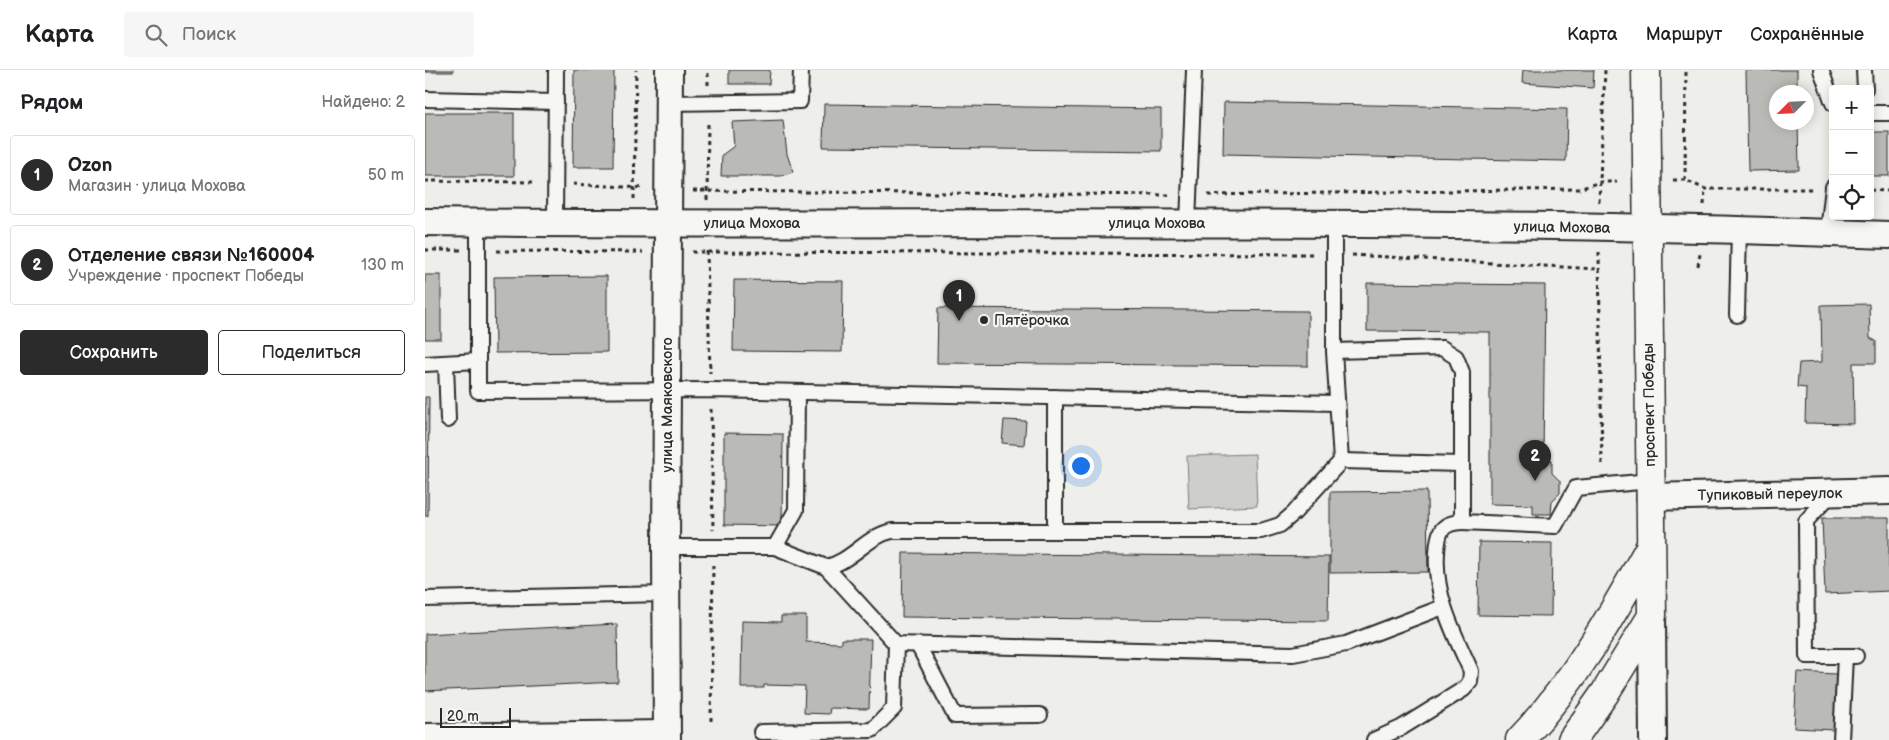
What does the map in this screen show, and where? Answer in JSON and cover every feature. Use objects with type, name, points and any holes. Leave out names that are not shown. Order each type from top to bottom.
[{"type":"main road","name":"проспект Победы","points":[[1646,70],[1652,616]]},
{"type":"main road","points":[[1520,740],[1560,693],[1605,627],[1651,546]]},
{"type":"main road","points":[[1572,740],[1605,693],[1652,616]]},
{"type":"street","name":"улица Маяковского","points":[[667,737],[667,190],[669,70]]},
{"type":"street","name":"улица Мохова","points":[[425,222],[555,224],[1334,224],[1647,227],[1889,235]]},
{"type":"street","name":"Тупиковый переулок","points":[[1650,489],[1889,491]]},
{"type":"street","name":"проспект Победы","points":[[1652,616],[1653,740]]},
{"type":"street","points":[[425,736],[667,737]]},
{"type":"lane","points":[[555,224],[556,70]]},
{"type":"lane","points":[[668,102],[800,101],[801,70]]},
{"type":"lane","points":[[1188,223],[1194,70]]},
{"type":"lane","points":[[1821,70],[1829,92]]},
{"type":"lane","points":[[1864,70],[1865,85]]},
{"type":"lane","points":[[425,99],[556,102]]},
{"type":"lane","points":[[1874,113],[1889,114]]},
{"type":"lane","points":[[1828,232],[1829,220]]},
{"type":"lane","points":[[478,223],[478,391],[667,390],[1337,403]]},
{"type":"lane","points":[[826,567],[841,562],[883,533],[892,532],[1261,530],[1280,525],[1341,461],[1333,351],[1334,224]]},
{"type":"lane","points":[[1737,315],[1739,230]]},
{"type":"lane","points":[[1333,351],[1442,348],[1456,357],[1463,372],[1462,522]]},
{"type":"lane","points":[[425,364],[478,361]]},
{"type":"lane","points":[[446,363],[448,420]]},
{"type":"lane","points":[[775,547],[796,510],[797,392]]},
{"type":"lane","points":[[1055,398],[1055,531]]},
{"type":"lane","points":[[1341,461],[1461,464]]},
{"type":"lane","points":[[1374,740],[1401,728],[1449,699],[1464,689],[1469,682],[1471,671],[1443,607],[1437,584],[1437,543],[1439,534],[1444,527],[1453,522],[1555,526],[1576,488],[1602,485],[1650,489]]},
{"type":"lane","points":[[1833,492],[1806,521],[1807,656],[1850,656],[1841,740]]},
{"type":"lane","points":[[666,547],[775,547],[826,567],[897,644],[918,646],[1293,654],[1346,644],[1443,607]]},
{"type":"lane","points":[[425,598],[666,594]]},
{"type":"lane","points":[[761,732],[872,730],[894,708],[897,644]]},
{"type":"lane","points":[[918,646],[955,716],[1040,715]]},
{"type":"path","points":[[635,253],[633,224],[636,70]]},
{"type":"path","points":[[1599,202],[1605,70]]},
{"type":"path","points":[[1685,180],[1686,70]]},
{"type":"path","points":[[425,181],[515,180],[717,192],[1189,195],[1579,189],[1600,182],[1617,182]]},
{"type":"path","points":[[1673,180],[1685,180],[1705,189],[1829,188]]},
{"type":"path","points":[[1874,190],[1889,190]]},
{"type":"path","points":[[425,250],[635,253],[1334,254],[1598,269]]},
{"type":"path","points":[[1599,252],[1602,485]]},
{"type":"shaded area","points":[[1255,454],[1257,506],[1189,509],[1187,456]]},
{"type":"building","points":[[425,70],[453,70],[453,72],[425,72]]},
{"type":"building","points":[[574,70],[614,70],[613,167],[573,167]]},
{"type":"building","points":[[729,70],[770,70],[769,84],[729,84]]},
{"type":"building","points":[[1523,70],[1594,70],[1593,88],[1522,83]]},
{"type":"building","points":[[1746,70],[1797,70],[1797,85],[1769,85],[1769,130],[1798,130],[1799,170],[1748,171]]},
{"type":"building","points":[[1224,102],[1567,109],[1566,161],[1223,154]]},
{"type":"building","points":[[824,104],[1161,109],[1161,151],[823,147]]},
{"type":"building","points":[[425,113],[514,113],[514,176],[425,176]]},
{"type":"building","points":[[783,120],[787,154],[793,172],[781,176],[721,176],[722,155],[734,146],[732,122]]},
{"type":"building","points":[[1874,132],[1889,132],[1889,176],[1874,176]]},
{"type":"building","points":[[425,275],[441,275],[441,339],[425,339]]},
{"type":"building","points":[[607,276],[607,352],[495,353],[494,277]]},
{"type":"building","points":[[734,280],[843,281],[842,352],[733,351]]},
{"type":"building","points":[[1367,283],[1545,285],[1543,460],[1552,460],[1552,473],[1560,481],[1560,493],[1552,501],[1551,514],[1533,514],[1533,505],[1490,504],[1490,332],[1367,331]]},
{"type":"building","points":[[1869,304],[1870,338],[1876,341],[1876,363],[1853,363],[1854,424],[1805,423],[1806,388],[1797,387],[1799,363],[1822,362],[1821,305]]},
{"type":"building","points":[[938,308],[1308,311],[1308,366],[937,363]]},
{"type":"building","points":[[425,397],[429,397],[428,516],[425,516]]},
{"type":"building","points":[[1004,420],[1026,421],[1024,445],[1002,443]]},
{"type":"building","points":[[724,433],[783,434],[782,526],[724,525]]},
{"type":"building","points":[[1427,491],[1428,572],[1330,573],[1330,492]]},
{"type":"building","points":[[1822,518],[1889,518],[1889,591],[1825,594]]},
{"type":"building","points":[[1479,542],[1552,543],[1551,616],[1478,615]]},
{"type":"building","points":[[903,553],[1329,557],[1328,621],[902,617]]},
{"type":"building","points":[[781,616],[806,616],[806,642],[842,643],[842,639],[871,639],[869,709],[830,708],[829,714],[804,713],[805,686],[764,685],[764,688],[741,688],[742,621],[781,622]]},
{"type":"building","points":[[617,624],[618,682],[425,691],[425,634]]},
{"type":"building","points":[[1797,672],[1836,674],[1834,730],[1794,728]]},
{"type":"place","name":"Пятёрочка","points":[[984,320]]},
{"type":"place","name":"Ozon","points":[[959,321]]},
{"type":"place","name":"Отделение связи №160004","points":[[1535,481]]}]
